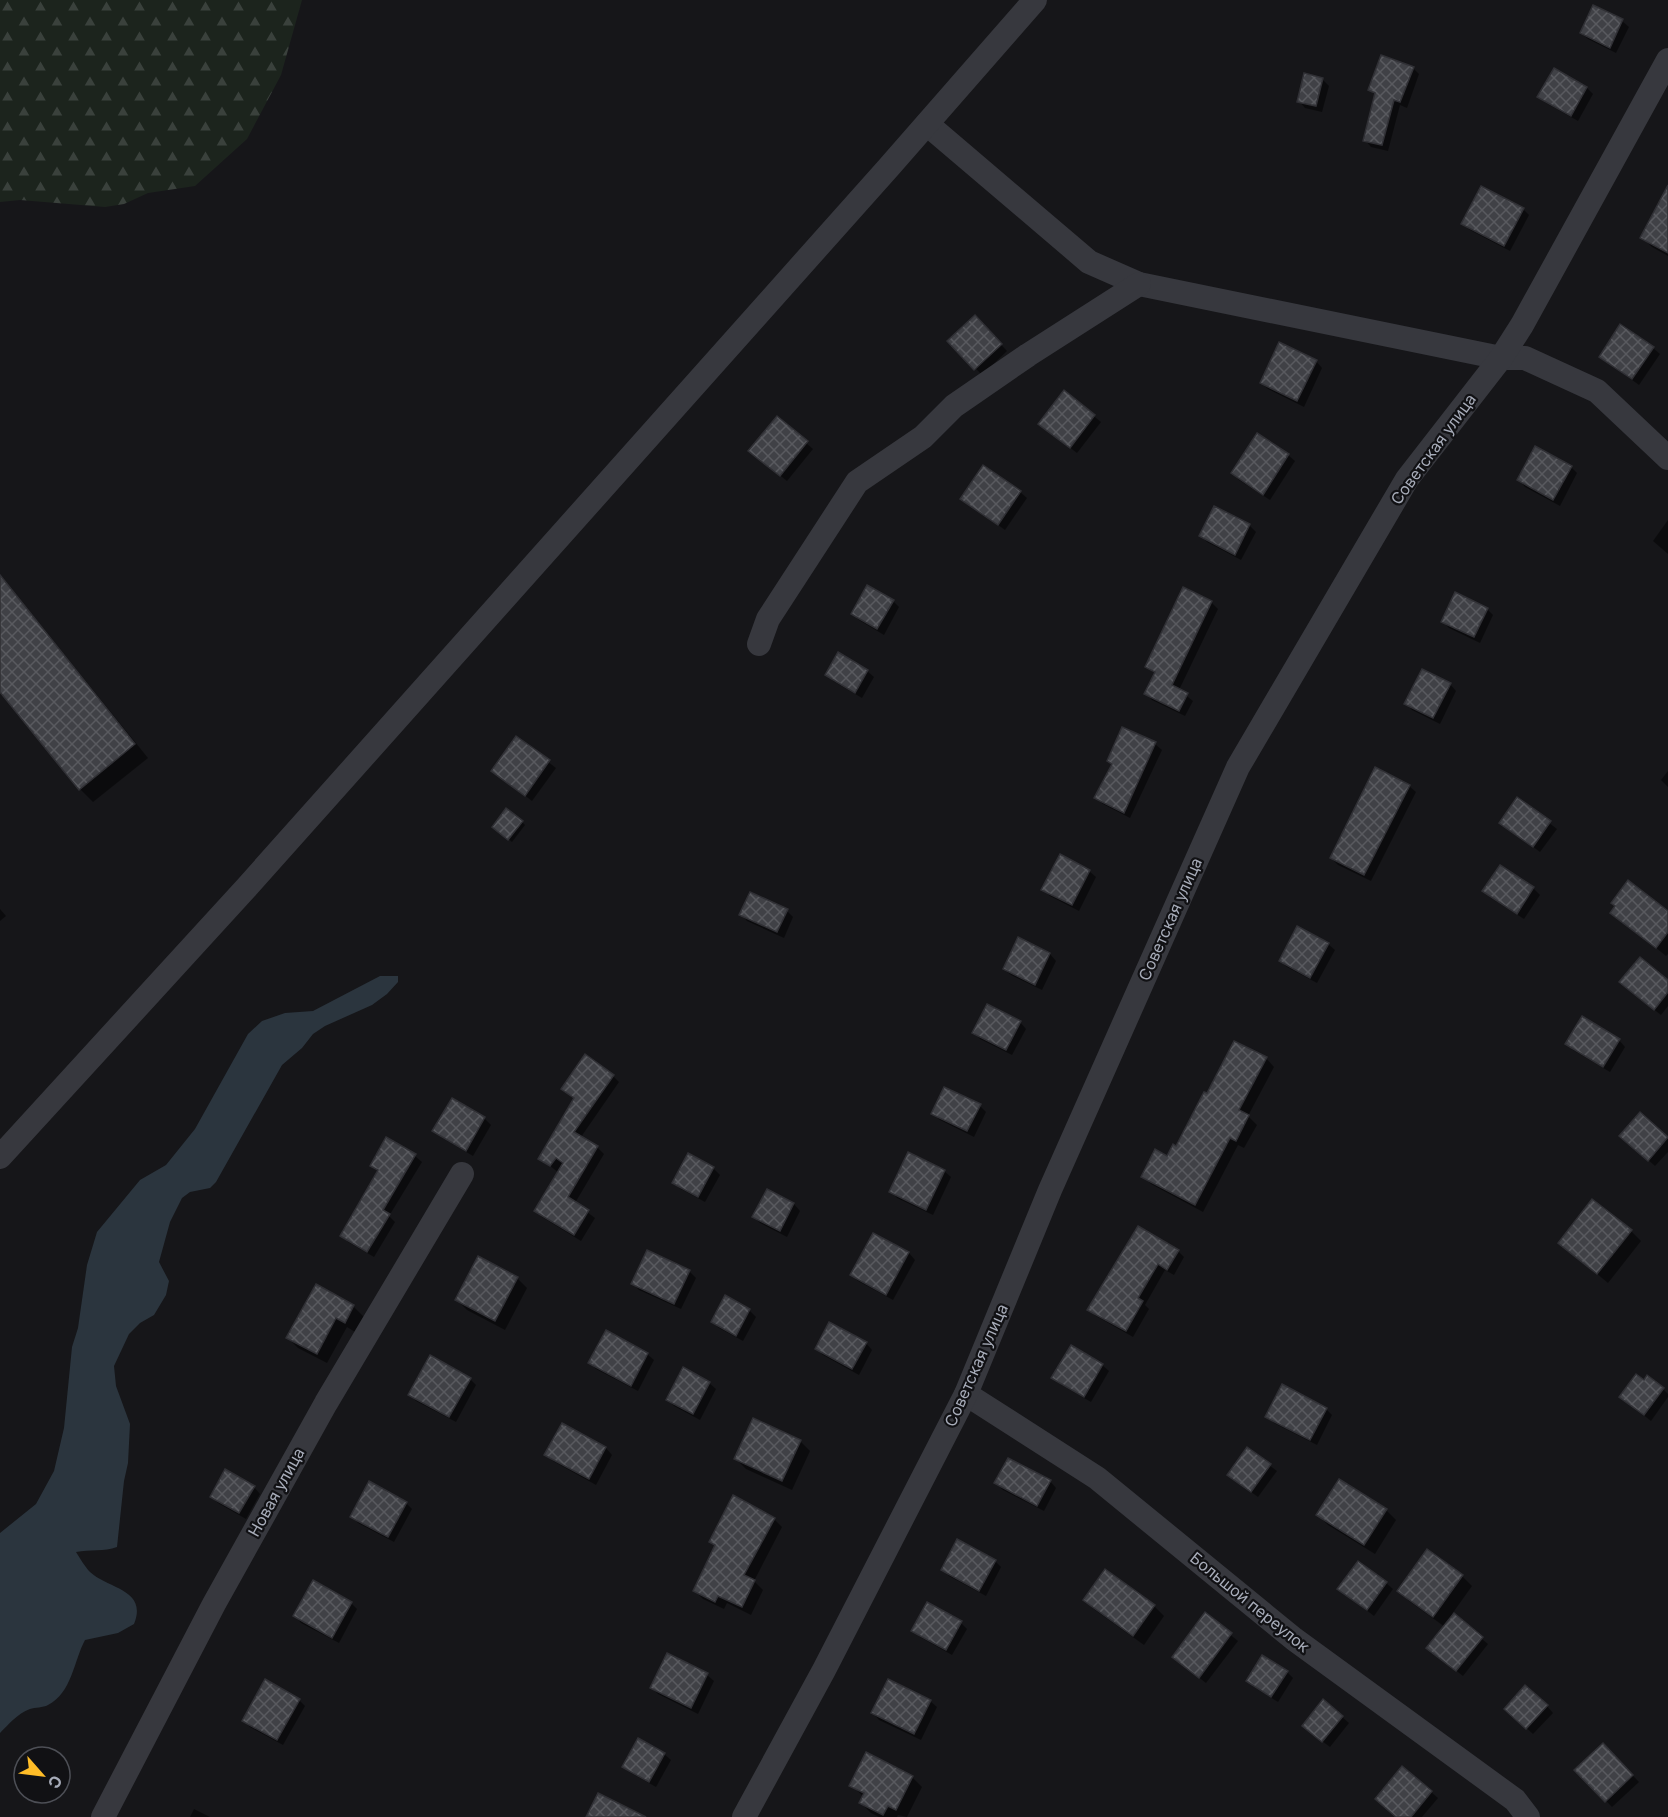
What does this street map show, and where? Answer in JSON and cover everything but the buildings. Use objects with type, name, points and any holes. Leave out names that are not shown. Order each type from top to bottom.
[{"type":"street","points":[[0,1157],[247,887],[1035,0]]},
{"type":"street","name":"Советская улица","points":[[744,1817],[824,1670],[966,1394],[1050,1190],[1238,767],[1407,479],[1501,358],[1522,326],[1668,60]]},
{"type":"street","points":[[927,124],[1089,262],[1139,284],[1501,358],[1525,358],[1598,391],[1668,458]]},
{"type":"street","points":[[759,644],[768,619],[857,482],[923,438],[954,406],[1139,284]]},
{"type":"street","name":"Новая улица","points":[[103,1817],[214,1604],[309,1433],[462,1174]]},
{"type":"street","name":"Большой переулок","points":[[966,1394],[1097,1478],[1294,1639],[1515,1800],[1528,1817]]},
{"type":"green space","points":[[0,0],[302,0],[281,75],[247,139],[195,186],[148,193],[124,204],[105,207],[20,200],[0,202]]},
{"type":"shaded area","points":[[380,976],[398,976],[398,982],[372,1005],[325,1026],[313,1034],[302,1048],[282,1065],[216,1182],[210,1188],[190,1192],[182,1198],[170,1222],[159,1262],[169,1281],[166,1295],[154,1315],[140,1323],[129,1334],[114,1366],[116,1386],[130,1424],[128,1463],[117,1547],[76,1552],[90,1572],[131,1597],[136,1604],[137,1612],[134,1624],[118,1633],[85,1640],[71,1676],[56,1700],[46,1706],[32,1708],[21,1714],[0,1733],[0,1533],[36,1504],[54,1471],[64,1428],[72,1347],[78,1328],[87,1265],[97,1232],[140,1180],[166,1165],[195,1129],[248,1034],[262,1021],[285,1013],[313,1011]]}]
